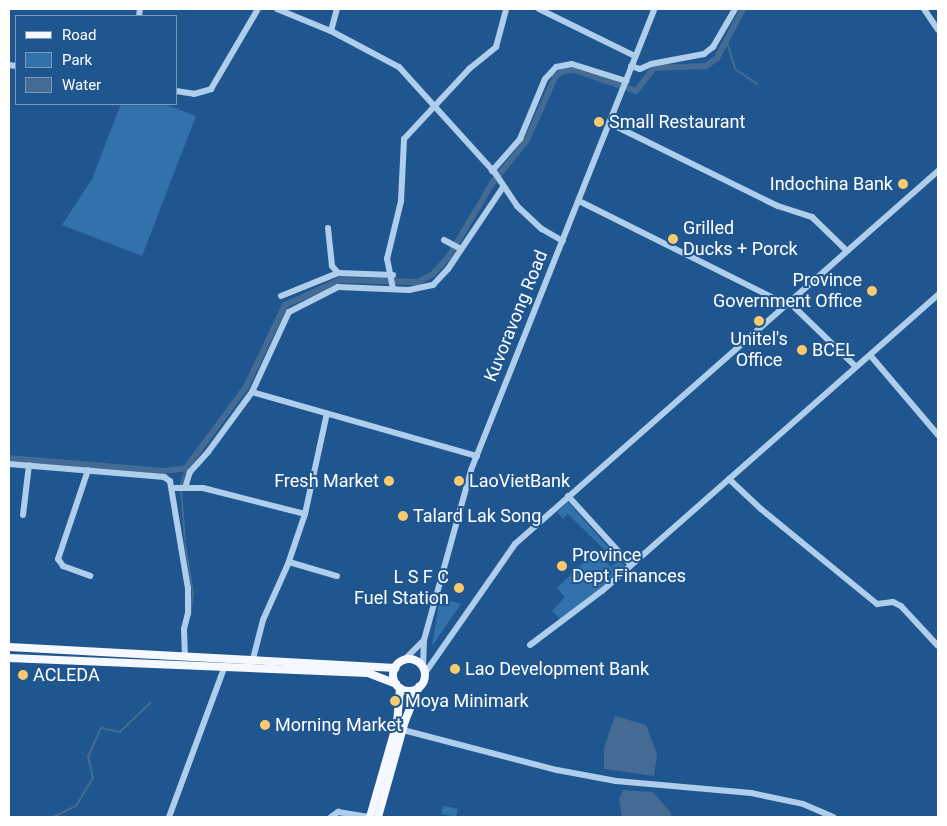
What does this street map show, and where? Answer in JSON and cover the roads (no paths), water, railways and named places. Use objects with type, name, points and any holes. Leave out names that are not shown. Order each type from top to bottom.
[{"type":"main road","points":[[9,648],[253,659],[395,668],[405,659],[418,661],[424,670],[403,730],[378,817]]},
{"type":"main road","points":[[9,658],[368,673],[409,691],[419,687]]},
{"type":"main road","points":[[370,817],[397,723],[398,686],[395,668]]},
{"type":"street","points":[[178,91],[194,94],[212,89],[258,9]]},
{"type":"street","points":[[277,9],[331,31],[390,61],[434,105],[493,172],[533,222],[563,241]]},
{"type":"street","points":[[331,31],[338,9]]},
{"type":"street","points":[[393,289],[388,260],[401,201],[402,146],[409,132],[434,105],[498,44],[506,9]]},
{"type":"street","points":[[539,9],[635,56]]},
{"type":"street","name":"Kuvoravong Road","points":[[424,640],[477,456],[654,9]]},
{"type":"street","points":[[632,66],[640,69],[651,64],[704,54],[713,47],[735,9]]},
{"type":"street","points":[[924,9],[938,30]]},
{"type":"street","points":[[493,172],[520,139],[545,79],[556,67],[572,64],[625,82]]},
{"type":"street","points":[[609,123],[778,206],[812,217],[847,251]]},
{"type":"street","points":[[424,670],[515,544],[938,171]]},
{"type":"street","points":[[185,488],[190,472],[208,452],[252,392],[285,317],[294,308],[338,287],[421,289],[433,284],[461,249],[501,184]]},
{"type":"street","points":[[579,200],[788,303],[856,367]]},
{"type":"street","points":[[328,228],[332,266],[338,273]]},
{"type":"street","points":[[444,240],[461,249]]},
{"type":"street","points":[[281,296],[338,273],[392,276]]},
{"type":"street","points":[[530,645],[631,565],[938,295]]},
{"type":"street","points":[[870,355],[938,435]]},
{"type":"street","points":[[252,392],[477,456]]},
{"type":"street","points":[[253,659],[263,620],[289,562],[305,514],[327,413]]},
{"type":"street","points":[[9,464],[164,477],[174,488],[181,559],[188,588],[188,613],[184,629],[185,656]]},
{"type":"street","points":[[23,515],[29,465]]},
{"type":"street","points":[[88,470],[58,559],[63,566],[90,576]]},
{"type":"street","points":[[729,480],[761,509],[878,604],[893,602],[901,606],[938,646]]},
{"type":"street","points":[[174,488],[202,488],[251,498],[305,514]]},
{"type":"street","points":[[568,496],[631,565]]},
{"type":"street","points":[[289,562],[337,576]]},
{"type":"street","points":[[424,640],[424,670]]},
{"type":"street","points":[[405,659],[424,640]]},
{"type":"street","points":[[168,817],[225,666]]},
{"type":"street","points":[[403,730],[557,770],[616,781],[751,793],[803,804],[834,817]]},
{"type":"street","points":[[331,817],[338,812],[370,817]]},
{"type":"water","points":[[615,716],[646,725],[657,754],[654,776],[604,769],[604,748]]},
{"type":"water","points":[[623,790],[653,792],[671,813],[671,817],[622,817],[619,799]]},
{"type":"waterway","points":[[9,458],[163,471],[186,468],[246,387],[285,305],[340,280],[418,282],[433,274],[449,256],[493,182],[527,140],[555,77],[563,71],[574,70],[636,91],[654,68],[706,66],[717,58],[743,9]]},
{"type":"waterway","points":[[726,39],[735,69],[757,84]]},
{"type":"waterway","points":[[181,485],[186,468]]},
{"type":"waterway","points":[[181,490],[185,540]]},
{"type":"waterway","points":[[185,543],[193,593],[190,616]]},
{"type":"waterway","points":[[53,817],[76,806],[93,778],[88,757],[101,728],[120,732],[150,703]]},
{"type":"place","name":"Small Restaurant","points":[[599,122]]},
{"type":"place","name":"Indochina Bank","points":[[903,184]]},
{"type":"place","name":"Grilled Ducks + Porck","points":[[673,239]]},
{"type":"place","name":"Province Government Office","points":[[872,291]]},
{"type":"place","name":"Unitel's Office","points":[[759,321]]},
{"type":"place","name":"BCEL","points":[[802,350]]},
{"type":"place","name":"Fresh Market","points":[[389,481]]},
{"type":"place","name":"LaoVietBank","points":[[459,481]]},
{"type":"place","name":"Talard Lak Song","points":[[403,516]]},
{"type":"place","name":"Province Dept Finances","points":[[562,566]]},
{"type":"place","name":"L S F C Fuel Station","points":[[459,588]]},
{"type":"place","name":"Lao Development Bank","points":[[455,669]]},
{"type":"place","name":"ACLEDA","points":[[23,675]]},
{"type":"place","name":"Moya Minimark","points":[[395,701]]},
{"type":"place","name":"Morning Market","points":[[265,725]]}]
